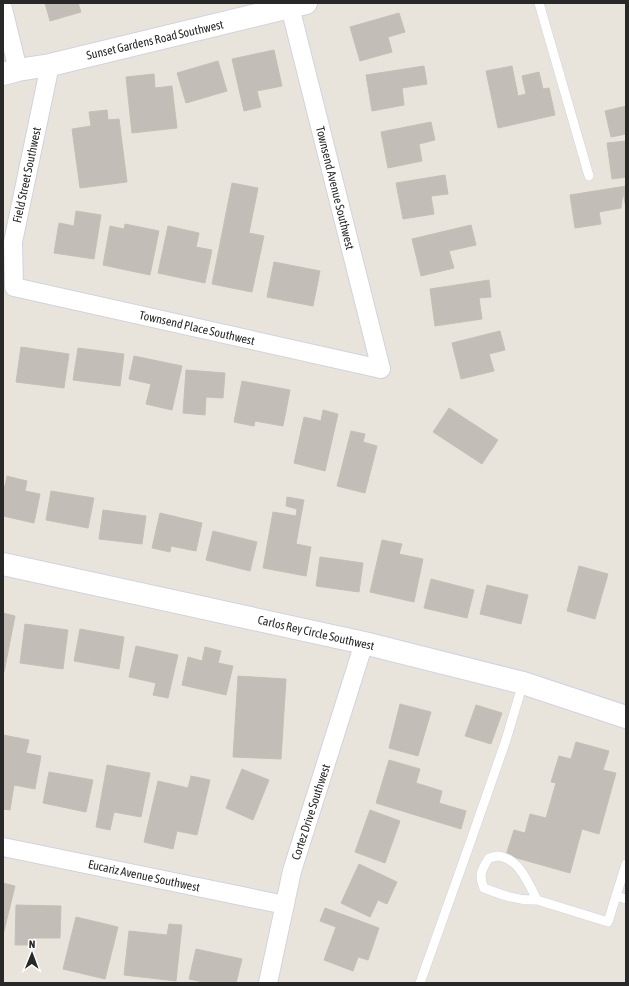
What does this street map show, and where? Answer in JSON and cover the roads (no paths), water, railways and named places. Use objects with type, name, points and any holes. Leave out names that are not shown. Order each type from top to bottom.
[{"type":"street","name":"Sunset Gardens Road Southwest","points":[[11,72],[50,65],[298,5]]},
{"type":"street","name":"Townsend Avenue Southwest","points":[[298,5],[381,369]]},
{"type":"street","points":[[3,9],[11,72]]},
{"type":"street","name":"Field Street Southwest","points":[[14,287],[13,242],[50,65]]},
{"type":"street","name":"Townsend Place Southwest","points":[[14,287],[381,369]]},
{"type":"street","name":"Carlos Rey Circle Southwest","points":[[3,564],[364,643],[523,683],[626,717]]},
{"type":"street","name":"Cortez Drive Southwest","points":[[268,983],[292,871],[364,643]]},
{"type":"street","name":"Eucariz Avenue Southwest","points":[[3,847],[284,905]]},
{"type":"lane","points":[[539,3],[589,176]]},
{"type":"lane","points":[[420,983],[476,829],[506,740],[523,683]]},
{"type":"lane","points":[[537,900],[520,870],[511,861],[498,856],[489,858],[482,869],[480,880],[484,888],[526,901],[537,900],[608,922],[626,864]]},
{"type":"lane","points":[[616,896],[626,899]]}]
